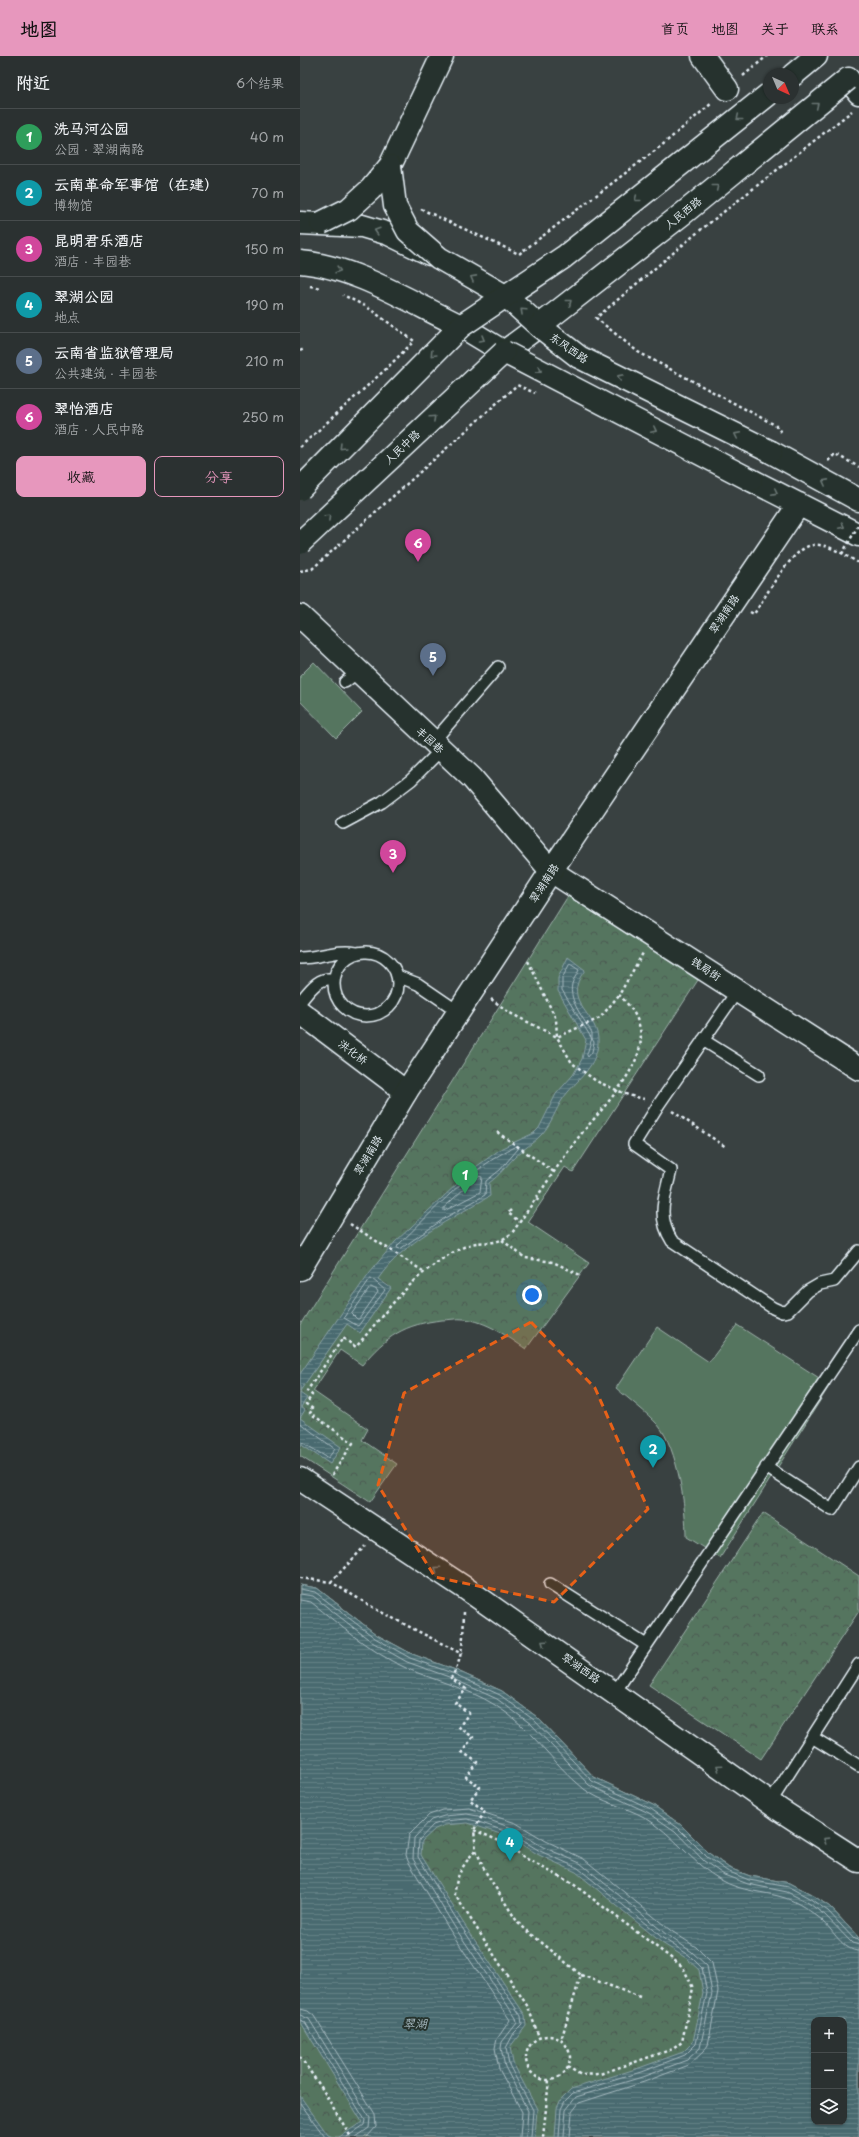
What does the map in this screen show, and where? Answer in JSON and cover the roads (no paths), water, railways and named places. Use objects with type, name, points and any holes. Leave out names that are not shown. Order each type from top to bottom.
[{"type":"main road","points":[[310,223],[349,209],[371,189],[390,166],[442,56]]},
{"type":"main road","points":[[703,56],[727,90]]},
{"type":"main road","points":[[799,70],[816,56]]},
{"type":"main road","name":"人民西路","points":[[504,352],[685,212],[855,88]]},
{"type":"main road","points":[[300,489],[461,326],[507,297],[564,257],[763,99]]},
{"type":"main road","points":[[390,166],[395,206],[408,232],[438,258]]},
{"type":"main road","name":"东风西路","points":[[310,223],[362,226],[389,234],[438,258],[507,297],[538,326],[579,357],[778,445],[859,500]]},
{"type":"main road","points":[[300,262],[313,263],[360,277],[461,326],[504,352],[859,535]]},
{"type":"main road","name":"人民中路","points":[[300,544],[504,352]]},
{"type":"main road","name":"翠湖南路","points":[[300,1269],[406,1092],[551,871],[799,504]]},
{"type":"main road","name":"丰园巷","points":[[300,616],[352,677],[437,746],[472,778],[551,871]]},
{"type":"main road","name":"钱局街","points":[[551,871],[859,1069]]},
{"type":"main road","name":"洪化桥","points":[[300,1012],[406,1092]]},
{"type":"main road","name":"翠湖西路","points":[[300,1479],[465,1588],[615,1692],[770,1803],[859,1861]]},
{"type":"lane","points":[[343,823],[382,802],[411,780],[498,667]]},
{"type":"lane","points":[[300,958],[319,957],[335,952],[367,952],[384,957],[391,963],[397,976],[395,998],[382,1011],[365,1016],[348,1010],[341,1004],[334,988],[334,979],[342,962],[358,953]]},
{"type":"lane","points":[[397,976],[418,984],[459,1012]]},
{"type":"lane","points":[[300,1002],[319,982],[326,978],[334,979]]},
{"type":"lane","points":[[738,990],[659,1104],[634,1144],[671,1170],[661,1215],[665,1230],[672,1241],[773,1308],[782,1312],[788,1311],[808,1291],[820,1284],[834,1281],[859,1251]]},
{"type":"lane","points":[[703,1040],[760,1075]]},
{"type":"lane","points":[[615,1692],[859,1330]]},
{"type":"lane","points":[[766,1467],[832,1510],[859,1467]]},
{"type":"lane","points":[[550,1584],[646,1646]]},
{"type":"lane","points":[[770,1803],[859,1664]]},
{"type":"lane","points":[[812,1737],[859,1766]]},
{"type":"water","points":[[568,957],[585,970],[578,982],[576,992],[578,1000],[594,1024],[597,1033],[597,1051],[591,1064],[583,1076],[564,1097],[542,1134],[518,1154],[500,1174],[489,1183],[490,1196],[429,1232],[401,1253],[389,1265],[378,1279],[391,1288],[360,1333],[347,1324],[300,1391],[300,1374],[369,1273],[395,1242],[473,1169],[502,1148],[534,1133],[539,1128],[556,1094],[573,1075],[582,1059],[586,1040],[558,991],[558,978]]},
{"type":"water","points":[[300,1393],[307,1398],[301,1407],[305,1410],[300,1418]]},
{"type":"water","points":[[300,1418],[341,1447],[330,1464],[300,1444]]},
{"type":"water","name":"翠湖","points":[[300,1585],[317,1588],[377,1635],[412,1654],[453,1669],[502,1691],[537,1717],[594,1777],[653,1805],[681,1825],[710,1854],[729,1868],[750,1876],[790,1883],[811,1894],[830,1907],[859,1938],[859,2137],[555,2137],[557,2108],[561,2099],[571,2089],[639,2068],[683,2052],[693,2042],[703,1993],[699,1970],[686,1958],[662,1943],[576,1872],[539,1855],[509,1837],[468,1823],[445,1825],[435,1829],[422,1841],[421,1855],[462,1921],[525,2015],[526,2026],[510,2047],[513,2063],[537,2109],[535,2137],[370,2137],[366,2135],[364,2137],[339,2137],[362,2122],[300,2021]]},
{"type":"water","points":[[300,2096],[328,2135],[333,2137],[300,2137]]},
{"type":"place","name":"翠怡酒店","points":[[418,562]]},
{"type":"place","name":"云南省监狱管理局","points":[[433,676]]},
{"type":"place","name":"昆明君乐酒店","points":[[393,873]]},
{"type":"place","name":"洗马河公园","points":[[465,1194]]},
{"type":"place","name":"云南革命军事馆（在建）","points":[[653,1468]]},
{"type":"place","name":"翠湖公园","points":[[510,1861]]}]
